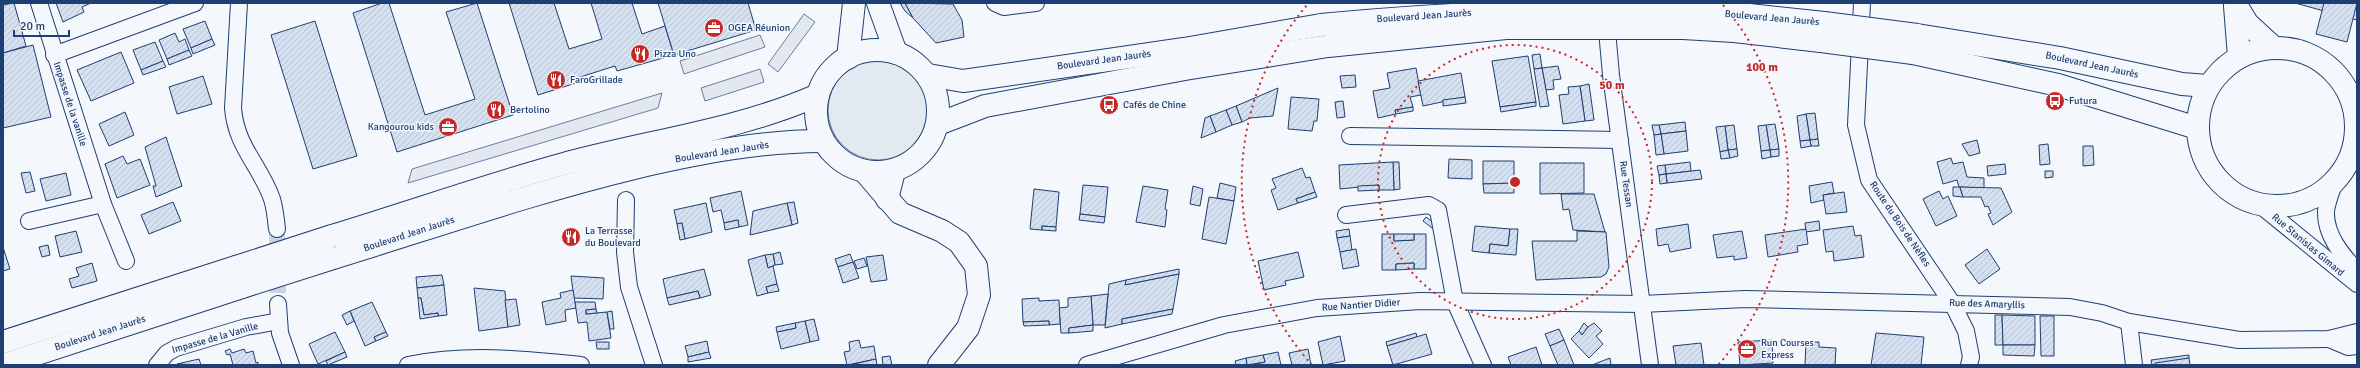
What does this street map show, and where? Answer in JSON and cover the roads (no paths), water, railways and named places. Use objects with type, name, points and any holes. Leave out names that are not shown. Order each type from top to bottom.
[{"type":"main road","points":[[878,3],[896,53]]},
{"type":"main road","points":[[2235,3],[2248,23],[2274,47]]},
{"type":"main road","points":[[2235,3],[2239,57]]},
{"type":"main road","name":"Boulevard Jean Jaurès","points":[[928,75],[963,81],[1184,49],[1320,25],[1430,15],[1522,10],[1687,11],[1737,23],[1915,44],[2060,58],[2182,84],[2208,86]]},
{"type":"main road","points":[[848,58],[853,14]]},
{"type":"main road","name":"Boulevard Jean Jaurès","points":[[938,124],[985,106],[1185,69],[1328,46],[1506,28],[1682,28],[1737,23]]},
{"type":"main road","name":"Boulevard Jean Jaurès","points":[[1915,44],[2058,85],[2197,128]]},
{"type":"main road","points":[[2274,47],[2308,54],[2330,68],[2346,88],[2356,113],[2354,155],[2335,181],[2313,198],[2287,206],[2260,205],[2235,195],[2215,177],[2202,154],[2197,128],[2200,106],[2208,86],[2231,62],[2239,57],[2255,50],[2274,47]]},
{"type":"main road","points":[[880,50],[896,53],[914,61],[928,75],[937,96],[939,107],[938,124],[932,140],[922,154],[909,164],[894,171],[865,172],[848,166],[838,159],[823,141],[816,119],[818,96],[824,80],[848,58],[863,51],[880,50]]},
{"type":"main road","name":"Boulevard Jean Jaurès","points":[[3,365],[239,277],[332,236],[561,164],[756,118],[792,107],[818,96]]},
{"type":"main road","name":"Boulevard Jean Jaurès","points":[[3,342],[239,277],[333,258],[576,182],[679,158],[754,145],[793,141],[823,141]]},
{"type":"main road","points":[[887,199],[894,171]]},
{"type":"main road","points":[[865,172],[900,213],[942,231],[959,242],[976,266],[980,295],[968,328],[939,365]]},
{"type":"street","name":"Impasse de la vanille","points":[[39,3],[54,55],[103,204],[126,261]]},
{"type":"street","points":[[54,55],[195,3]]},
{"type":"street","points":[[240,3],[233,108],[234,123],[239,138],[271,197],[277,229]]},
{"type":"street","points":[[995,3],[1004,7],[1036,3]]},
{"type":"street","name":"Rue Tessan","points":[[1605,3],[1620,140],[1650,365]]},
{"type":"street","name":"Route du Bois de Nèfles","points":[[1862,3],[1856,125],[1870,180],[1952,303],[1966,331],[1972,357],[1969,365]]},
{"type":"street","points":[[1350,136],[1620,140]]},
{"type":"street","name":"Rue Stanislas Gimard","points":[[2335,181],[2326,212],[2332,233],[2340,252],[2357,271]]},
{"type":"street","points":[[626,200],[625,252],[629,287],[654,365]]},
{"type":"street","points":[[29,222],[103,204]]},
{"type":"street","points":[[1346,215],[1429,205],[1438,210],[1455,302],[1483,365]]},
{"type":"street","name":"Rue Stanislas Gimard","points":[[2260,205],[2357,284]]},
{"type":"street","name":"Rue des Amaryllis","points":[[1642,304],[1745,299],[2070,307],[2102,313],[2129,322],[2240,340],[2329,339],[2357,332]]},
{"type":"street","name":"Rue Nantier Didier","points":[[1087,365],[1224,325],[1317,308],[1420,301],[1642,304]]},
{"type":"street","points":[[278,304],[280,333],[291,365]]},
{"type":"street","name":"Impasse de la Vanille","points":[[157,365],[167,353],[176,348],[246,327],[279,321]]},
{"type":"street","points":[[2129,322],[2134,365]]},
{"type":"street","name":"Rue des Amaryllis","points":[[2329,339],[2348,347],[2357,346]]},
{"type":"street","points":[[408,365],[444,358],[498,357],[581,365]]},
{"type":"tunnel","points":[[277,229],[278,304]]},
{"type":"place","name":"OGEA Réunion","points":[[714,28]]},
{"type":"place","name":"Pizza Uno","points":[[640,54]]},
{"type":"place","name":"FaroGrillade","points":[[556,80]]},
{"type":"place","name":"Futura","points":[[2055,101]]},
{"type":"place","name":"Cafés de Chine","points":[[1109,105]]},
{"type":"place","name":"Bertolino","points":[[496,110]]},
{"type":"place","name":"Kangourou kids","points":[[448,127]]},
{"type":"place","name":"La Terrasse du Boulevard","points":[[571,237]]},
{"type":"place","name":"Run Courses Express","points":[[1747,349]]}]
